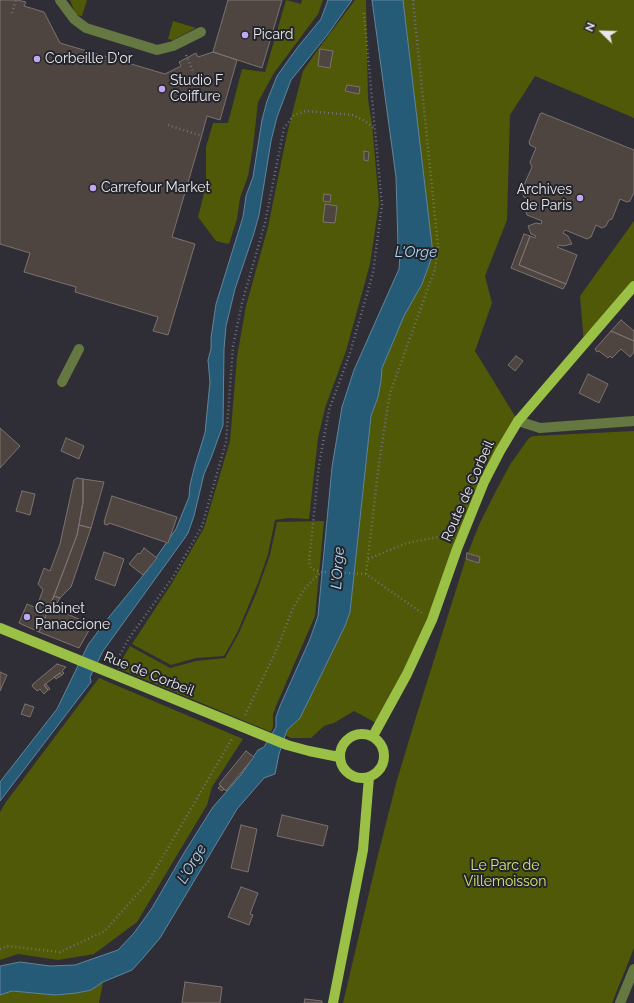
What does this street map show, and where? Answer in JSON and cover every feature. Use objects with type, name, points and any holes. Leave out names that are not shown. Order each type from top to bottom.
[{"type":"main road","name":"Route de Corbeil","points":[[373,736],[407,674],[432,620],[469,519],[484,482],[500,450],[518,421],[634,286]]},
{"type":"main road","name":"Rue de Corbeil","points":[[2,630],[287,744],[309,751],[339,757]]},
{"type":"main road","points":[[362,733],[373,736],[382,745],[384,758],[379,770],[369,777],[362,778],[350,774],[341,764],[339,757],[342,745],[351,736],[362,733]]},
{"type":"main road","points":[[332,1003],[363,850],[369,777]]},
{"type":"street","points":[[60,0],[74,19],[86,28],[157,50],[173,46],[201,32]]},
{"type":"street","points":[[62,382],[79,349]]},
{"type":"street","points":[[518,421],[540,428],[634,421]]},
{"type":"street","points":[[620,1003],[634,969]]},
{"type":"path","points":[[12,13],[16,0]]},
{"type":"path","points":[[366,574],[379,463],[390,393],[435,269],[438,247],[413,0]]},
{"type":"path","points":[[364,13],[382,205],[373,273],[350,353],[329,410],[319,464],[309,563],[312,569],[321,572],[366,574],[432,620]]},
{"type":"path","points":[[180,42],[193,71]]},
{"type":"path","points":[[110,673],[129,638],[173,577],[202,526],[226,442],[232,346],[264,222],[284,128],[294,115],[306,111],[353,115],[365,121],[375,130]]},
{"type":"path","points":[[168,125],[202,136]]},
{"type":"path","points":[[368,559],[407,543],[438,537],[469,519]]},
{"type":"path","points":[[0,949],[7,946],[60,952],[105,930],[148,882],[240,726],[267,670],[294,606],[306,587],[321,572]]},
{"type":"green space","points":[[70,0],[87,0],[82,16],[76,15]]},
{"type":"green space","points":[[286,0],[301,4],[302,0],[323,0],[318,14],[274,73],[258,102],[248,176],[240,198],[237,219],[229,244],[216,241],[198,217],[206,185],[206,147],[213,123],[228,123],[242,69],[265,72]]},
{"type":"green space","points":[[355,0],[366,0],[368,99],[372,124],[379,203],[370,264],[346,351],[325,408],[318,438],[309,519],[288,518],[275,520],[268,554],[258,583],[237,633],[224,656],[196,658],[171,665],[132,644],[172,583],[204,528],[230,441],[237,357],[246,306],[268,227],[287,134],[303,71]]},
{"type":"green space","points":[[403,0],[634,0],[634,118],[535,76],[510,115],[507,220],[485,276],[492,303],[475,351],[518,421],[500,451],[432,620],[378,724],[354,711],[334,723],[324,726],[311,738],[291,738],[285,735],[287,730],[300,718],[345,626],[350,612],[371,416],[378,397],[382,368],[404,316],[422,284],[433,254]]},
{"type":"green space","points":[[173,21],[196,28],[173,40],[168,39]]},
{"type":"green space","points":[[634,221],[634,286],[584,344],[580,296]]},
{"type":"green space","name":"Le Parc de Villemoisson","points":[[634,431],[634,948],[612,1003],[343,1003],[397,780],[466,558],[479,525],[497,489],[511,463],[529,438],[533,436]]},
{"type":"green space","points":[[324,521],[315,616],[276,706],[273,715],[273,727],[271,732],[117,668],[130,646],[170,668],[196,661],[225,658],[238,635],[256,594],[270,555],[277,522]]},
{"type":"green space","points":[[99,678],[243,739],[212,787],[207,805],[137,922],[94,954],[58,960],[18,954],[0,960],[0,812]]},
{"type":"green space","points":[[103,982],[99,1003],[0,1003],[0,995],[12,991],[55,995],[77,993],[91,990]]},
{"type":"water","points":[[328,0],[352,0],[328,34],[291,80],[277,117],[271,141],[259,215],[235,289],[226,326],[224,349],[223,425],[204,474],[194,516],[188,533],[103,651],[90,677],[91,682],[0,801],[0,782],[57,709],[88,645],[146,572],[176,529],[189,497],[190,485],[195,465],[205,433],[210,382],[208,360],[211,349],[211,338],[216,304],[243,217],[246,196],[253,177],[262,120],[267,101],[277,76],[297,48],[321,19]]},
{"type":"water","name":"L'Orge","points":[[372,0],[403,0],[433,254],[422,284],[404,316],[382,368],[378,397],[371,416],[350,612],[345,626],[300,718],[287,730],[279,754],[275,774],[264,778],[237,809],[160,938],[132,970],[103,982],[91,990],[77,993],[55,995],[12,991],[0,995],[0,966],[20,962],[50,966],[75,965],[118,950],[134,933],[152,908],[213,807],[241,775],[258,750],[264,747],[276,727],[276,717],[280,706],[310,639],[318,616],[332,467],[342,407],[354,370],[399,269],[400,255],[398,245],[396,177]]},
{"type":"building","name":"Carrefour Market","points":[[0,0],[17,0],[26,2],[24,6],[44,12],[60,43],[165,74],[181,66],[179,62],[196,53],[198,57],[213,52],[237,60],[220,120],[207,116],[172,237],[195,244],[168,335],[153,331],[158,317],[75,292],[76,287],[24,272],[30,253],[0,244]]},
{"type":"building","name":"Picard","points":[[228,0],[282,0],[262,68],[213,52]]},
{"type":"building","points":[[320,49],[333,51],[330,68],[318,66]]},
{"type":"building","points":[[347,85],[360,87],[359,94],[345,91]]},
{"type":"building","name":"Archives de Paris","points":[[542,113],[634,150],[634,192],[630,201],[627,202],[620,199],[612,219],[609,220],[606,226],[602,228],[596,225],[591,237],[587,239],[565,230],[563,233],[568,236],[572,244],[563,246],[559,245],[557,247],[577,255],[566,284],[519,265],[530,236],[535,238],[536,236],[531,234],[528,226],[536,223],[541,224],[542,221],[527,215],[526,212],[530,199],[524,197],[523,194],[526,188],[524,185],[532,167],[530,162],[536,148],[530,145],[529,142],[540,114]]},
{"type":"building","points":[[364,151],[369,152],[368,161],[364,160]]},
{"type":"building","points":[[324,194],[331,195],[330,202],[323,201]]},
{"type":"building","points":[[325,204],[337,206],[335,223],[323,222]]},
{"type":"building","points":[[524,234],[530,236],[519,265],[566,284],[563,289],[511,268]]},
{"type":"building","points":[[621,320],[634,331],[634,341],[611,331]]},
{"type":"building","points":[[611,331],[634,341],[634,352],[630,357],[621,349],[612,358],[610,356],[608,358],[599,351],[597,352],[595,349]]},
{"type":"building","points":[[516,356],[523,361],[515,371],[508,365]]},
{"type":"building","points":[[588,374],[608,384],[599,403],[579,393]]},
{"type":"building","points":[[0,428],[20,446],[0,468]]},
{"type":"building","points":[[66,438],[84,446],[79,459],[61,451]]},
{"type":"building","points":[[77,478],[83,479],[83,502],[77,535],[39,632],[19,623],[27,604],[36,608],[43,590],[38,584],[44,568],[50,571],[60,544],[74,480]]},
{"type":"building","points":[[83,479],[104,482],[91,528],[79,525],[83,502]]},
{"type":"building","points":[[22,491],[35,494],[30,515],[16,511]]},
{"type":"building","points":[[112,496],[177,517],[168,543],[109,523],[108,525],[104,524]]},
{"type":"building","points":[[79,525],[91,528],[71,587],[60,598],[54,596],[77,535]]},
{"type":"building","points":[[144,548],[157,558],[143,575],[129,564]]},
{"type":"building","points":[[104,552],[124,559],[115,586],[95,579]]},
{"type":"building","points":[[467,553],[480,557],[479,563],[466,559]]},
{"type":"building","points":[[54,596],[60,598],[54,608],[92,625],[79,648],[39,632]]},
{"type":"building","points":[[57,664],[66,667],[62,671],[64,673],[62,675],[60,673],[44,685],[48,690],[44,694],[40,689],[37,691],[32,686],[33,684]]},
{"type":"building","points":[[0,672],[7,675],[0,691]]},
{"type":"building","points":[[60,673],[62,675],[56,679],[54,677]]},
{"type":"building","points":[[46,684],[50,689],[48,690],[44,685]]},
{"type":"building","points":[[25,704],[34,707],[30,717],[21,714]]},
{"type":"building","points":[[246,751],[254,757],[226,791],[219,784]]},
{"type":"building","points":[[220,786],[224,789],[222,791],[218,788]]},
{"type":"building","points":[[282,815],[328,826],[323,846],[277,836]]},
{"type":"building","points":[[241,825],[257,829],[248,872],[231,868]]},
{"type":"building","points":[[241,887],[258,893],[250,914],[253,915],[249,925],[228,917]]},
{"type":"building","points":[[185,982],[222,987],[220,1003],[182,1003]]},
{"type":"building","points":[[305,999],[322,1001],[322,1003],[304,1003]]},
{"type":"place","name":"Picard","points":[[245,35]]},
{"type":"place","name":"Corbeille D'or","points":[[37,59]]},
{"type":"place","name":"Studio F Coiffure","points":[[162,89]]},
{"type":"place","name":"Carrefour Market","points":[[93,188]]},
{"type":"place","name":"Archives de Paris","points":[[580,198]]},
{"type":"place","name":"Cabinet Panaccione","points":[[27,617]]}]
